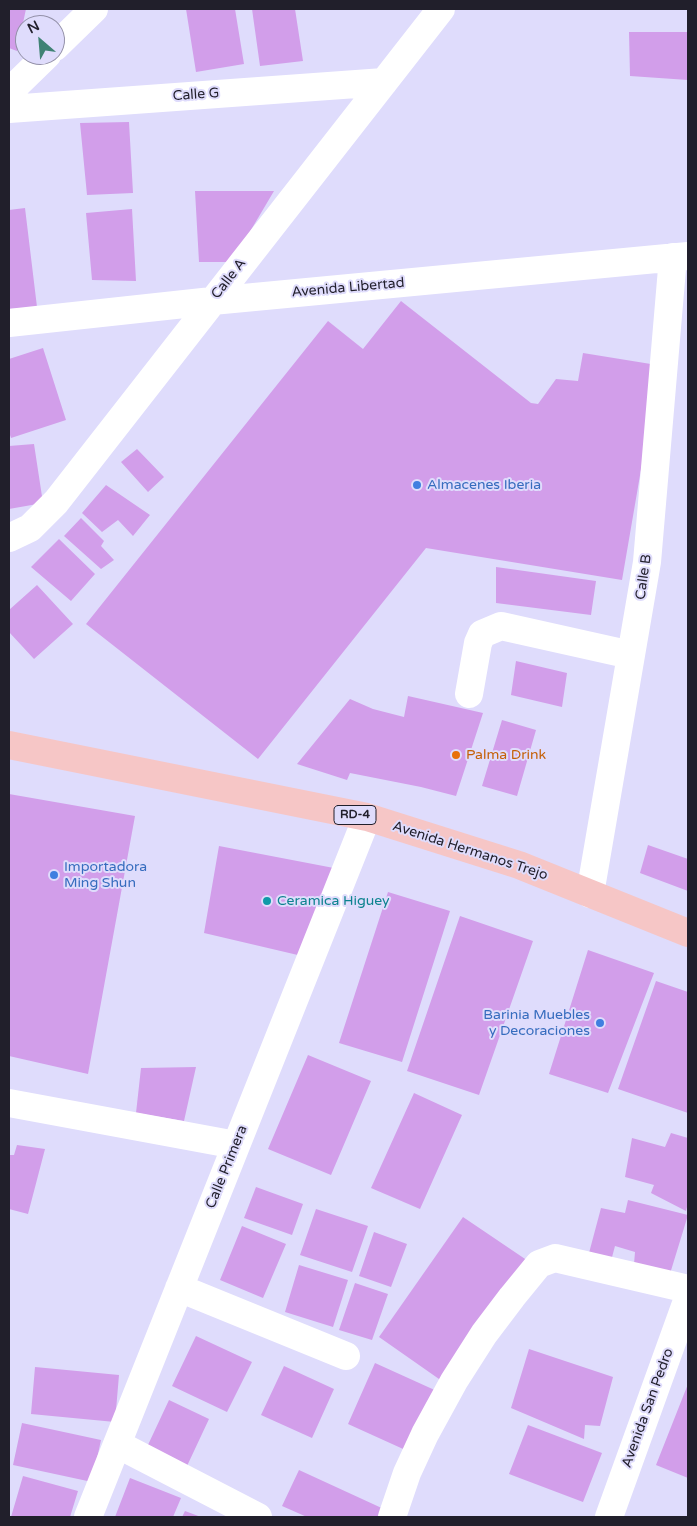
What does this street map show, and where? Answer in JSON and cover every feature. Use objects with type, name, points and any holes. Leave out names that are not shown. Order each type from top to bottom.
[{"type":"main road","name":"Avenida Hermanos Trejo","points":[[9,745],[367,817],[519,865],[688,933]]},
{"type":"street","points":[[65,37],[94,9]]},
{"type":"street","name":"Calle A","points":[[9,538],[30,528],[56,502],[441,9]]},
{"type":"street","points":[[9,92],[37,65]]},
{"type":"street","name":"Calle G","points":[[9,109],[384,82]]},
{"type":"street","name":"Avenida Libertad","points":[[9,323],[212,301],[681,256]]},
{"type":"street","name":"Calle B","points":[[590,894],[647,562],[681,256]]},
{"type":"street","points":[[469,694],[478,643],[482,634],[501,626],[631,655]]},
{"type":"street","name":"Calle Primera","points":[[88,1517],[367,817]]},
{"type":"street","points":[[9,1103],[236,1145]]},
{"type":"street","points":[[392,1517],[425,1434],[454,1381],[484,1334],[539,1264],[555,1258],[688,1289]]},
{"type":"street","points":[[179,1288],[346,1356]]},
{"type":"street","name":"Avenida San Pedro","points":[[609,1517],[688,1298]]},
{"type":"street","points":[[117,1444],[258,1517]]},
{"type":"building","points":[[9,9],[26,9],[25,15],[15,15],[15,50],[9,48]]},
{"type":"building","points":[[186,9],[235,9],[244,64],[196,72]]},
{"type":"building","points":[[252,9],[295,9],[303,61],[260,66]]},
{"type":"building","points":[[629,32],[688,32],[688,80],[630,76]]},
{"type":"building","points":[[129,122],[133,193],[87,195],[80,123]]},
{"type":"building","points":[[195,191],[274,191],[232,262],[199,262]]},
{"type":"building","points":[[25,208],[37,307],[9,309],[9,210]]},
{"type":"building","points":[[132,209],[136,281],[92,280],[86,213]]},
{"type":"building","name":"Almacenes Iberia","points":[[401,301],[531,403],[538,404],[556,379],[578,381],[583,353],[657,365],[622,580],[426,548],[258,759],[86,624],[328,321],[363,349]]},
{"type":"building","points":[[43,348],[66,420],[11,438],[9,432],[9,359]]},
{"type":"building","points":[[34,444],[43,503],[9,509],[9,446]]},
{"type":"building","points":[[137,449],[164,477],[148,492],[121,462]]},
{"type":"building","points":[[106,485],[150,515],[133,536],[118,520],[102,532],[82,513]]},
{"type":"building","points":[[81,518],[104,541],[101,546],[114,560],[101,569],[64,536]]},
{"type":"building","points":[[59,539],[95,574],[71,601],[31,567]]},
{"type":"building","points":[[496,567],[596,581],[591,615],[496,603]]},
{"type":"building","points":[[37,585],[73,624],[34,659],[9,632],[9,610]]},
{"type":"building","points":[[516,661],[567,673],[562,707],[511,695]]},
{"type":"building","points":[[408,696],[483,713],[456,796],[350,773],[347,780],[297,764],[350,699],[373,709],[404,717]]},
{"type":"building","points":[[502,720],[536,730],[517,796],[482,786]]},
{"type":"building","points":[[9,794],[135,816],[88,1074],[9,1056]]},
{"type":"building","points":[[648,845],[688,859],[688,891],[640,873]]},
{"type":"building","name":"Ceramica Higuey","points":[[219,846],[339,869],[302,956],[204,933]]},
{"type":"building","points":[[388,892],[450,911],[402,1062],[339,1043]]},
{"type":"building","points":[[460,916],[533,941],[479,1095],[407,1071]]},
{"type":"building","name":"Barinia Muebles y Decoraciones","points":[[588,950],[654,973],[608,1093],[549,1074]]},
{"type":"building","points":[[656,981],[688,992],[688,1113],[618,1089]]},
{"type":"building","points":[[308,1055],[371,1081],[331,1175],[268,1149]]},
{"type":"building","points":[[196,1067],[184,1121],[136,1113],[141,1068]]},
{"type":"building","points":[[414,1093],[462,1115],[420,1209],[371,1188]]},
{"type":"building","points":[[671,1133],[688,1138],[688,1203],[686,1211],[651,1193],[654,1185],[625,1177],[632,1138],[665,1147]]},
{"type":"building","points":[[17,1145],[45,1149],[28,1214],[9,1209],[9,1155],[14,1155]]},
{"type":"building","points":[[256,1187],[303,1204],[292,1235],[244,1218]]},
{"type":"building","points":[[628,1200],[688,1215],[669,1277],[634,1264],[635,1252],[615,1246],[611,1261],[589,1253],[601,1208],[625,1213]]},
{"type":"building","points":[[316,1209],[368,1226],[352,1272],[300,1255]]},
{"type":"building","points":[[463,1217],[534,1265],[449,1386],[379,1337]]},
{"type":"building","points":[[242,1226],[286,1244],[263,1298],[220,1280]]},
{"type":"building","points":[[374,1232],[407,1244],[391,1287],[359,1276]]},
{"type":"building","points":[[299,1265],[348,1280],[333,1327],[285,1312]]},
{"type":"building","points":[[355,1283],[388,1294],[372,1340],[339,1330]]},
{"type":"building","points":[[196,1336],[252,1362],[227,1412],[172,1386]]},
{"type":"building","points":[[529,1349],[613,1377],[600,1426],[585,1425],[584,1439],[511,1408]]},
{"type":"building","points":[[375,1363],[439,1392],[412,1453],[348,1424]]},
{"type":"building","points":[[284,1366],[334,1389],[312,1438],[261,1415]]},
{"type":"building","points":[[35,1367],[119,1375],[115,1422],[31,1414]]},
{"type":"building","points":[[688,1384],[688,1478],[656,1465]]},
{"type":"building","points":[[169,1400],[209,1419],[187,1466],[147,1447]]},
{"type":"building","points":[[22,1423],[101,1440],[92,1482],[13,1465]]},
{"type":"building","points":[[528,1425],[602,1453],[583,1502],[509,1474]]},
{"type":"building","points":[[299,1470],[386,1510],[383,1517],[307,1517],[282,1506]]},
{"type":"building","points":[[23,1476],[78,1491],[70,1517],[11,1517]]},
{"type":"building","points":[[130,1478],[181,1498],[173,1517],[115,1517]]},
{"type":"building","points":[[185,1511],[201,1517],[182,1517]]},
{"type":"place","name":"Almacenes Iberia","points":[[417,485]]},
{"type":"place","name":"Palma Drink","points":[[456,755]]},
{"type":"place","name":"Importadora Ming Shun","points":[[54,875]]},
{"type":"place","name":"Ceramica Higuey","points":[[267,901]]},
{"type":"place","name":"Barinia Muebles y Decoraciones","points":[[600,1023]]}]
